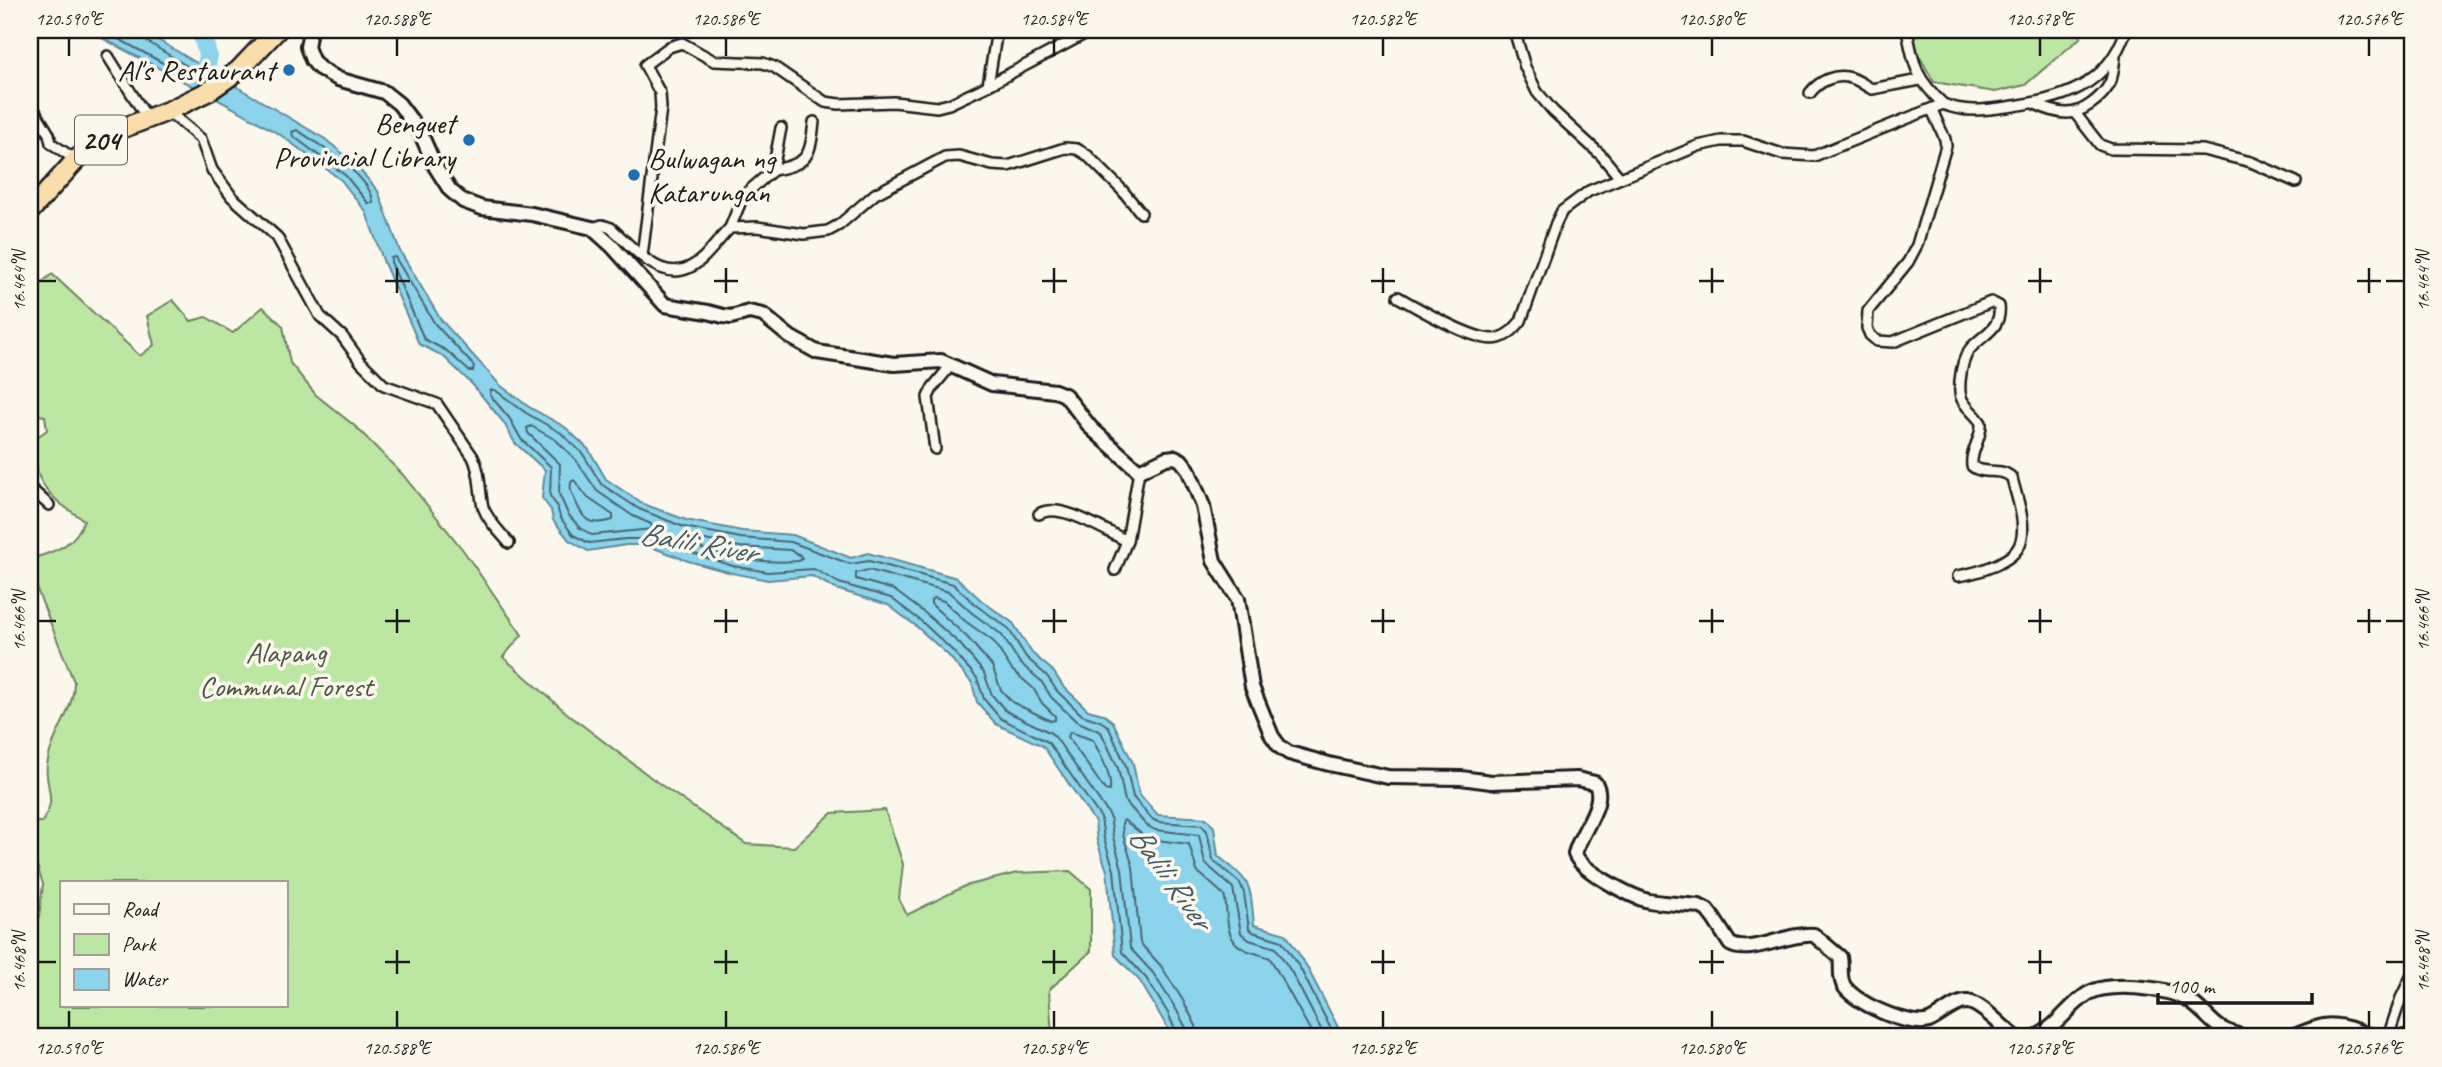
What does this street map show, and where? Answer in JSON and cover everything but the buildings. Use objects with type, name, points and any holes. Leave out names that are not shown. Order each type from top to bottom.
[{"type":"highway","name":"204","points":[[30,211],[76,160],[114,131],[168,111],[225,81],[277,30]]},
{"type":"street","points":[[310,30],[307,47],[312,60],[319,68],[338,79],[384,92],[399,104],[420,132],[436,168],[450,190],[463,201],[482,208],[532,214],[592,228],[612,246],[665,305],[723,316],[756,312],[807,348],[826,354],[850,355],[894,364],[928,360],[952,364],[973,377],[992,384],[1042,387],[1065,396],[1091,428],[1139,471]]},
{"type":"street","points":[[988,85],[997,30]]},
{"type":"street","points":[[642,256],[662,108],[660,93],[645,65],[669,47],[682,43],[714,61],[763,63],[774,67],[817,98],[839,104],[894,102],[937,107],[988,85],[1091,30]]},
{"type":"street","points":[[1514,30],[1524,67],[1537,92],[1620,177]]},
{"type":"street","points":[[1907,30],[1920,80],[1943,104],[1959,110],[2034,104],[2061,97],[2087,83],[2115,55]]},
{"type":"street","points":[[2034,104],[2075,113],[2102,95],[2110,82],[2115,55],[2126,30]]},
{"type":"street","points":[[108,57],[147,118]]},
{"type":"street","points":[[1810,93],[1824,80],[1838,77],[1850,77],[1872,89],[1920,80]]},
{"type":"street","points":[[30,103],[49,134],[51,144],[76,160]]},
{"type":"street","points":[[1398,297],[1468,334],[1484,339],[1498,339],[1511,332],[1521,321],[1562,211],[1589,191],[1698,146],[1721,141],[1743,141],[1782,154],[1814,156],[1943,104]]},
{"type":"street","points":[[1932,110],[1945,139],[1942,163],[1917,245],[1908,262],[1868,311],[1867,328],[1877,341],[1893,342],[1973,308],[1992,302],[2000,306],[2001,315],[1997,325],[1971,348],[1966,357],[1961,369],[1959,389],[1961,400],[1981,423],[1980,438],[1971,457],[1972,466],[1979,471],[2003,472],[2012,478],[2021,518],[2021,543],[2017,550],[1990,568],[1958,576]]},
{"type":"street","points":[[168,111],[201,139],[212,170],[232,197],[277,237],[320,316],[349,344],[377,379],[394,390],[437,404],[473,457],[488,518],[509,543]]},
{"type":"street","points":[[2075,113],[2099,145],[2111,149],[2203,150],[2251,162],[2296,182]]},
{"type":"street","points":[[592,228],[602,225],[611,228],[660,269],[681,271],[704,257],[730,228],[743,196],[773,170],[800,164],[810,148],[814,122]]},
{"type":"street","points":[[773,170],[781,128]]},
{"type":"street","points":[[730,228],[757,228],[804,234],[828,231],[839,225],[874,194],[945,157],[960,156],[992,165],[1008,166],[1065,148],[1077,149],[1087,155],[1141,213]]},
{"type":"street","points":[[935,449],[928,397],[952,364]]},
{"type":"street","points":[[1139,471],[1166,458],[1175,457],[1188,469],[1203,506],[1214,561],[1238,599],[1252,687],[1272,736],[1280,747],[1329,764],[1388,777],[1461,778],[1491,782],[1577,779],[1594,783],[1599,790],[1598,800],[1576,854],[1578,860],[1591,872],[1647,900],[1699,906],[1707,910],[1730,944],[1735,947],[1751,947],[1791,935],[1814,935],[1840,957],[1842,981],[1846,989],[1869,1005],[1909,1021],[1928,1021],[1959,1004],[1970,1002],[2016,1037]]},
{"type":"street","points":[[1115,570],[1127,541],[1139,471]]},
{"type":"street","points":[[30,488],[49,505]]},
{"type":"street","points":[[1039,514],[1046,510],[1058,510],[1127,541]]},
{"type":"street","points":[[2388,1037],[2412,975]]},
{"type":"street","points":[[2036,1037],[2057,1025],[2086,995],[2104,988],[2148,989],[2180,996],[2199,1008],[2222,1029],[2244,1037]]},
{"type":"street","points":[[2292,1037],[2309,1028],[2328,1025],[2346,1026],[2373,1037]]},
{"type":"street","points":[[2404,1037],[2412,1036]]},
{"type":"green space","points":[[1911,30],[2071,30],[2081,37],[2025,85],[1995,92],[1934,82],[1918,54]]},
{"type":"green space","name":"Alapang Communal Forest","points":[[52,274],[140,356],[154,345],[147,316],[173,300],[191,321],[206,317],[233,333],[263,307],[283,326],[290,363],[316,395],[356,427],[403,475],[463,550],[522,635],[503,657],[569,715],[657,782],[746,844],[794,847],[832,813],[885,810],[903,864],[899,899],[907,915],[965,886],[1017,873],[1070,871],[1091,889],[1091,951],[1049,990],[1052,1037],[30,1037],[30,921],[39,917],[43,884],[30,845],[30,822],[42,822],[50,806],[47,773],[49,754],[70,703],[74,682],[34,582],[34,558],[71,541],[84,520],[47,491],[39,477],[31,451],[34,439],[47,430],[45,416],[30,414],[30,292]]},
{"type":"water","name":"Balili River","points":[[87,30],[141,30],[325,139],[353,162],[378,191],[400,251],[441,320],[500,385],[529,407],[565,427],[589,450],[606,479],[641,503],[686,520],[742,531],[793,535],[851,558],[868,553],[957,578],[982,601],[1013,623],[1032,653],[1053,671],[1063,686],[1088,710],[1103,714],[1113,722],[1133,763],[1139,794],[1158,815],[1206,818],[1214,827],[1218,856],[1243,878],[1250,891],[1254,925],[1286,934],[1306,965],[1343,1037],[1173,1037],[1140,981],[1115,955],[1107,871],[1097,841],[1095,822],[1043,746],[996,724],[977,702],[972,683],[948,655],[888,605],[836,589],[812,576],[768,580],[688,561],[646,545],[588,551],[569,540],[553,520],[551,510],[542,498],[545,470],[515,443],[504,423],[473,385],[443,356],[419,344],[384,263],[366,212],[341,180],[282,136]]},
{"type":"waterway","points":[[201,30],[208,57],[204,78]]},
{"type":"place","name":"Al's Restaurant","points":[[289,70]]},
{"type":"place","name":"Benguet Provincial Library","points":[[469,140]]},
{"type":"place","name":"Bulwagan ng Katarungan","points":[[634,175]]}]
